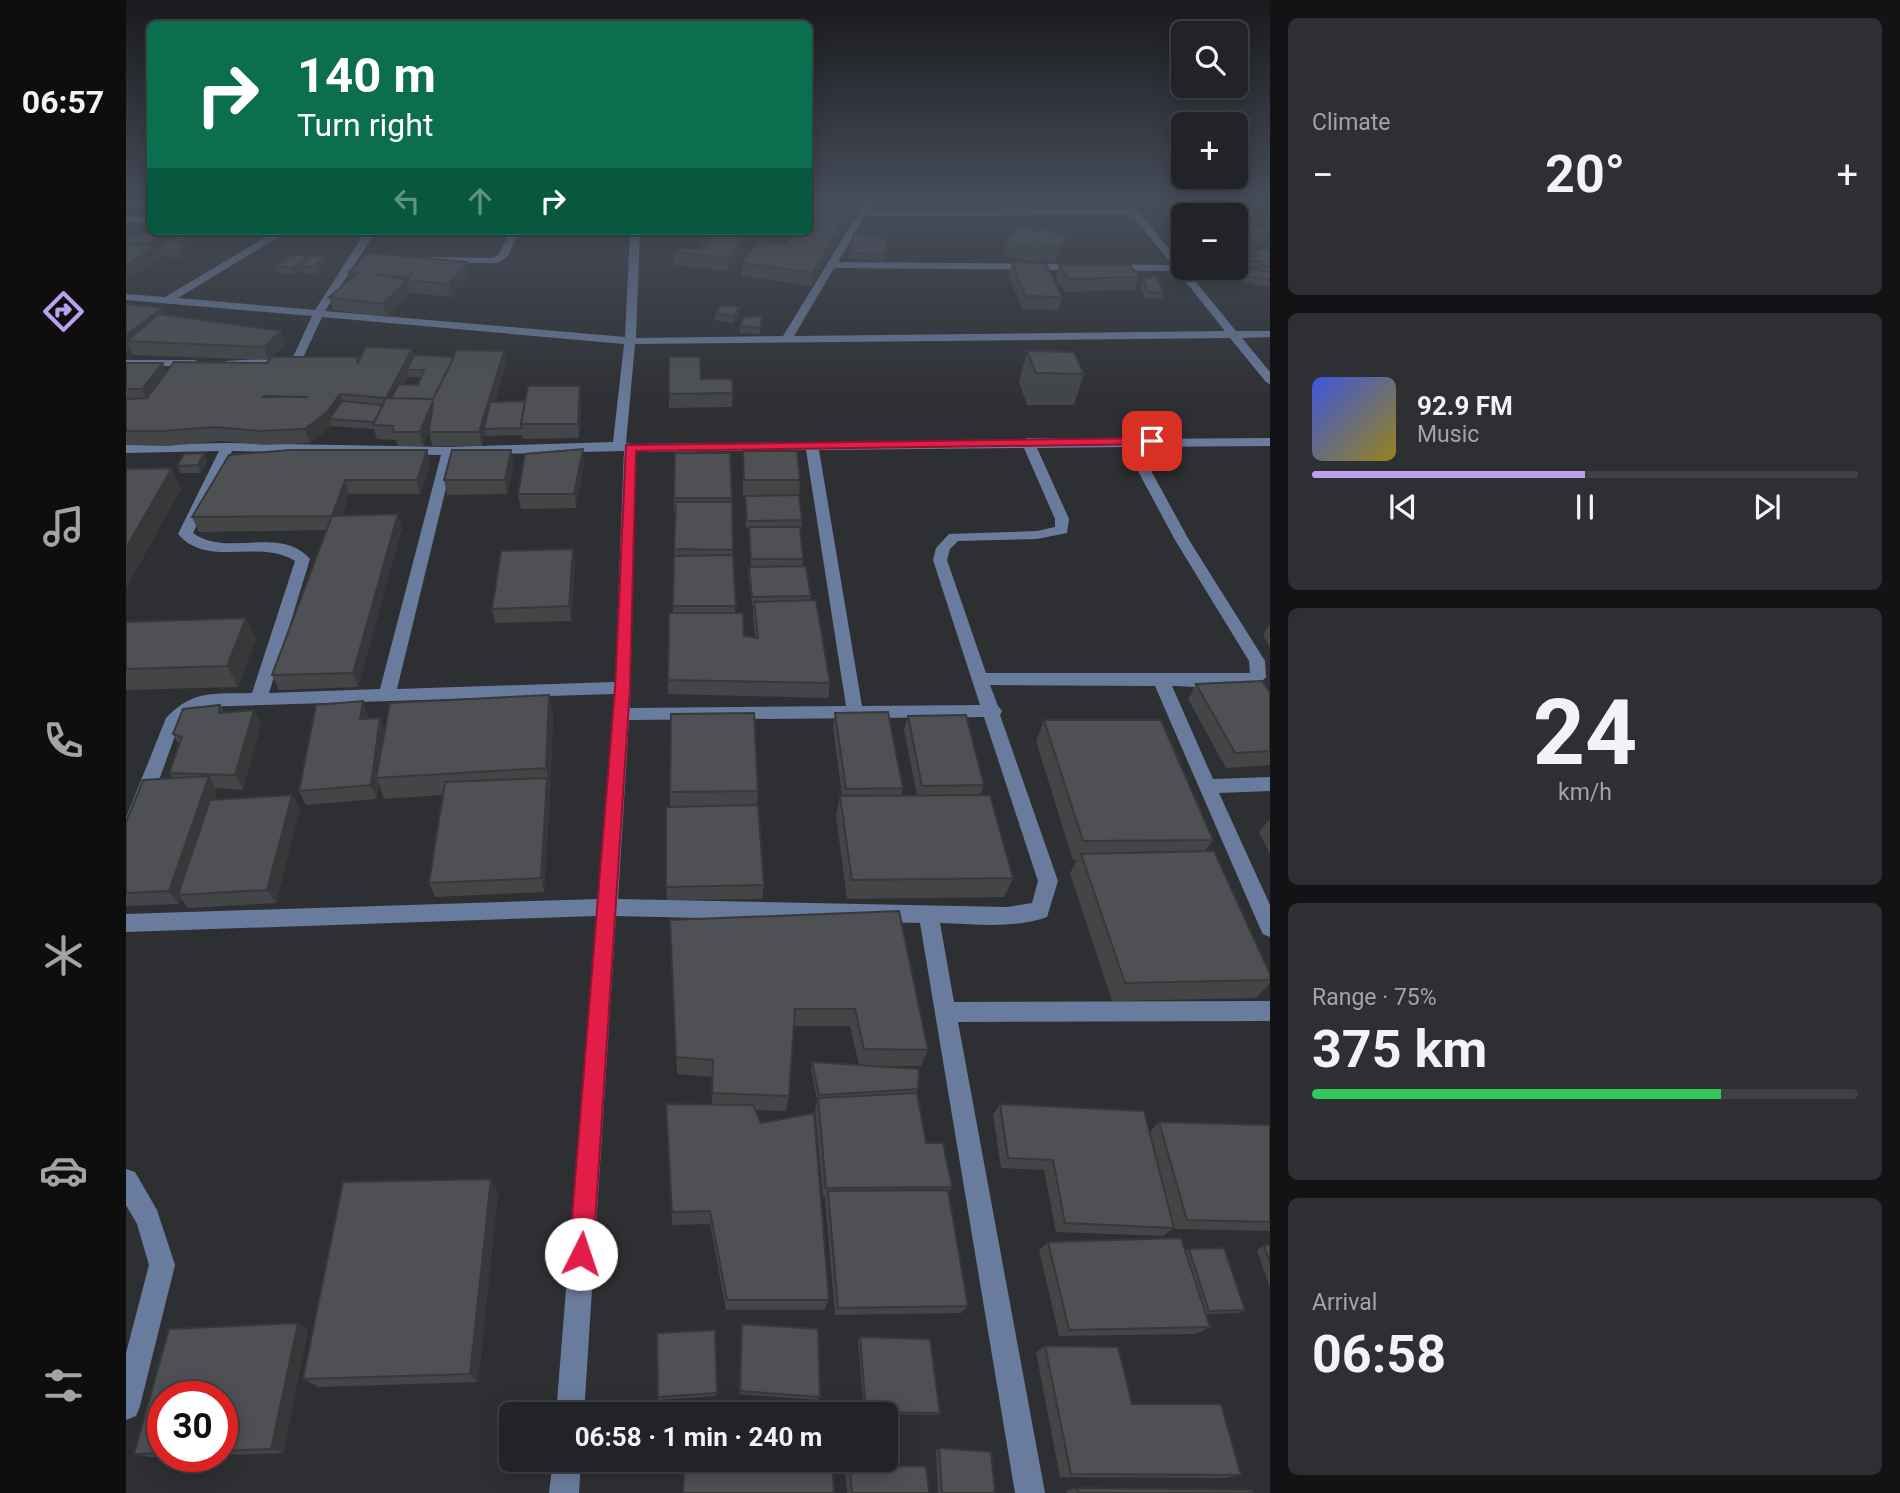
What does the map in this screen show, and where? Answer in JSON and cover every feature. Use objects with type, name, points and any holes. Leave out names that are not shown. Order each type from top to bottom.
[{"type":"street","points":[[168,300],[218,270]]},
{"type":"street","points":[[217,363],[297,360],[318,314],[346,270]]},
{"type":"street","points":[[571,1402],[623,688],[625,447],[633,270]]},
{"type":"street","points":[[787,339],[828,270]]},
{"type":"street","points":[[1188,280],[1270,380]]},
{"type":"street","points":[[127,298],[630,341],[1270,334]]},
{"type":"street","points":[[126,363],[204,363]]},
{"type":"street","points":[[983,679],[1261,682],[1257,661],[1182,540],[1128,441]]},
{"type":"street","points":[[126,449],[227,447],[448,451],[1028,442],[1270,442]]},
{"type":"street","points":[[126,923],[605,907],[1007,916],[1040,911],[1048,881],[983,679],[940,560],[943,548],[954,537],[1037,535],[1062,530],[1062,519],[1028,442]]},
{"type":"street","points":[[811,445],[855,712]]},
{"type":"street","points":[[227,447],[185,534],[192,542],[207,546],[275,547],[294,551],[303,559],[259,698]]},
{"type":"street","points":[[387,694],[448,451]]},
{"type":"street","points":[[1161,681],[1270,928]]},
{"type":"street","points":[[126,843],[135,795],[172,722],[184,709],[198,701],[623,688]]},
{"type":"street","points":[[621,714],[993,711]]},
{"type":"street","points":[[1207,786],[1270,784]]},
{"type":"street","points":[[928,913],[1030,1493]]},
{"type":"street","points":[[945,1012],[1270,1011]]},
{"type":"street","points":[[126,1181],[148,1219],[162,1265],[126,1406]]},
{"type":"street","points":[[565,1493],[566,1472]]},
{"type":"building","points":[[351,270],[461,270],[449,284],[407,280],[383,304],[329,297],[358,273],[349,272]],"holes":[[[413,271],[407,280],[374,274],[407,278]]]},
{"type":"building","points":[[789,270],[815,270],[813,273]]},
{"type":"building","points":[[1015,270],[1049,270],[1062,297],[1025,296]]},
{"type":"building","points":[[1062,270],[1133,270],[1139,277],[1068,279]]},
{"type":"building","points":[[1248,270],[1270,272],[1270,280],[1248,276]]},
{"type":"building","points":[[1157,276],[1164,293],[1148,292],[1143,279]]},
{"type":"building","points":[[126,304],[162,308],[126,335]]},
{"type":"building","points":[[721,305],[740,307],[733,316],[716,313]]},
{"type":"building","points":[[159,314],[281,331],[264,347],[127,341]]},
{"type":"building","points":[[762,316],[761,328],[740,326],[744,317]]},
{"type":"building","points":[[366,347],[412,349],[386,398],[340,394],[327,412],[305,429],[259,431],[216,427],[126,431],[126,399],[147,398],[174,362],[267,363],[271,357],[358,357],[357,364]]},
{"type":"building","points":[[457,350],[504,351],[479,432],[429,432],[433,401],[420,432],[394,432],[393,426],[373,425],[386,398],[433,399]]},
{"type":"building","points":[[1027,351],[1074,352],[1084,374],[1036,373]]},
{"type":"building","points":[[414,355],[454,357],[433,399],[391,398],[399,384],[418,385],[424,370],[407,370]]},
{"type":"building","points":[[669,357],[700,357],[701,379],[732,379],[733,393],[669,394]]},
{"type":"building","points":[[126,363],[163,363],[142,389],[126,389]]},
{"type":"building","points":[[528,386],[580,386],[578,424],[521,424]]},
{"type":"building","points":[[342,401],[383,405],[374,422],[329,419]]},
{"type":"building","points":[[525,401],[521,428],[484,429],[490,402]]},
{"type":"building","points":[[583,449],[574,494],[518,494],[525,454]]},
{"type":"building","points":[[291,450],[427,450],[417,480],[345,480],[332,516],[192,517],[229,455]]},
{"type":"building","points":[[452,450],[511,450],[505,480],[444,480]]},
{"type":"building","points":[[743,451],[797,451],[800,480],[744,480]]},
{"type":"building","points":[[204,453],[198,465],[177,466],[184,454]]},
{"type":"building","points":[[675,453],[730,453],[732,498],[674,498]]},
{"type":"building","points":[[172,468],[126,548],[126,469]]},
{"type":"building","points":[[799,495],[802,520],[747,521],[745,496]]},
{"type":"building","points":[[676,502],[732,502],[733,550],[674,549]]},
{"type":"building","points":[[398,514],[353,673],[272,675],[332,516]]},
{"type":"building","points":[[749,527],[800,527],[803,559],[751,559]]},
{"type":"building","points":[[573,549],[569,606],[492,609],[501,551]]},
{"type":"building","points":[[733,555],[736,606],[673,606],[674,556]]},
{"type":"building","points":[[806,566],[811,596],[752,597],[749,567]]},
{"type":"building","points":[[816,600],[830,683],[668,680],[669,613],[743,613],[744,636],[758,638],[754,602]]},
{"type":"building","points":[[246,618],[227,666],[126,669],[126,622]]},
{"type":"building","points":[[1262,681],[1270,693],[1270,751],[1235,753],[1196,684]]},
{"type":"building","points":[[549,695],[546,768],[376,778],[390,703]]},
{"type":"building","points":[[363,701],[360,719],[380,718],[371,785],[299,791],[316,705]]},
{"type":"building","points":[[220,705],[219,713],[254,710],[235,775],[169,773],[182,737],[173,734],[183,709]]},
{"type":"building","points":[[888,712],[903,788],[846,789],[835,713]]},
{"type":"building","points":[[754,713],[758,791],[670,792],[671,714]]},
{"type":"building","points":[[966,715],[984,785],[922,786],[908,716]]},
{"type":"building","points":[[1044,720],[1161,720],[1213,840],[1083,841]]},
{"type":"building","points":[[209,776],[169,891],[126,893],[126,822],[143,780]]},
{"type":"building","points":[[547,778],[541,878],[429,883],[445,782]]},
{"type":"building","points":[[292,795],[267,890],[178,895],[210,800]]},
{"type":"building","points":[[990,795],[1013,878],[852,880],[840,796]]},
{"type":"building","points":[[758,805],[764,885],[666,887],[666,807]]},
{"type":"building","points":[[1214,851],[1270,974],[1270,980],[1125,983],[1081,854]]},
{"type":"building","points":[[899,911],[928,1050],[864,1049],[855,1009],[795,1009],[789,1096],[712,1093],[713,1060],[676,1057],[670,920]]},
{"type":"building","points":[[812,1062],[919,1069],[918,1089],[819,1095]]},
{"type":"building","points":[[917,1093],[926,1143],[943,1143],[952,1187],[826,1188],[818,1098]]},
{"type":"building","points":[[666,1104],[753,1105],[761,1123],[814,1113],[829,1300],[727,1300],[710,1211],[672,1212]]},
{"type":"building","points":[[1000,1104],[1144,1111],[1174,1228],[1065,1223],[1053,1160],[1008,1158]]},
{"type":"building","points":[[1159,1122],[1270,1125],[1270,1222],[1187,1220]]},
{"type":"building","points":[[491,1179],[470,1374],[303,1379],[343,1182]]},
{"type":"building","points":[[948,1190],[968,1306],[838,1308],[828,1191]]},
{"type":"building","points":[[1181,1238],[1210,1327],[1069,1330],[1048,1242]]},
{"type":"building","points":[[1264,1245],[1270,1245],[1270,1263]]},
{"type":"building","points":[[1224,1248],[1245,1310],[1209,1311],[1189,1249]]},
{"type":"building","points":[[298,1323],[271,1449],[238,1450],[238,1381],[154,1381],[169,1329]]},
{"type":"building","points":[[742,1324],[818,1329],[820,1397],[740,1391]]},
{"type":"building","points":[[715,1330],[717,1393],[658,1397],[657,1333]]},
{"type":"building","points":[[860,1337],[930,1339],[940,1413],[898,1412],[898,1402],[865,1402]]},
{"type":"building","points":[[1045,1346],[1118,1347],[1132,1404],[1221,1404],[1241,1475],[1071,1474]]},
{"type":"building","points":[[147,1408],[147,1454],[134,1454]]},
{"type":"building","points":[[939,1448],[991,1452],[995,1493],[942,1493]]},
{"type":"building","points":[[898,1466],[926,1466],[929,1493],[852,1493],[850,1472],[898,1472]]},
{"type":"building","points":[[684,1472],[833,1472],[834,1493],[683,1493]]},
{"type":"building","points":[[1077,1488],[1252,1490],[1253,1493],[1078,1493]]},
{"type":"route","points":[[581,1254],[623,688],[630,448],[1152,441]]}]
